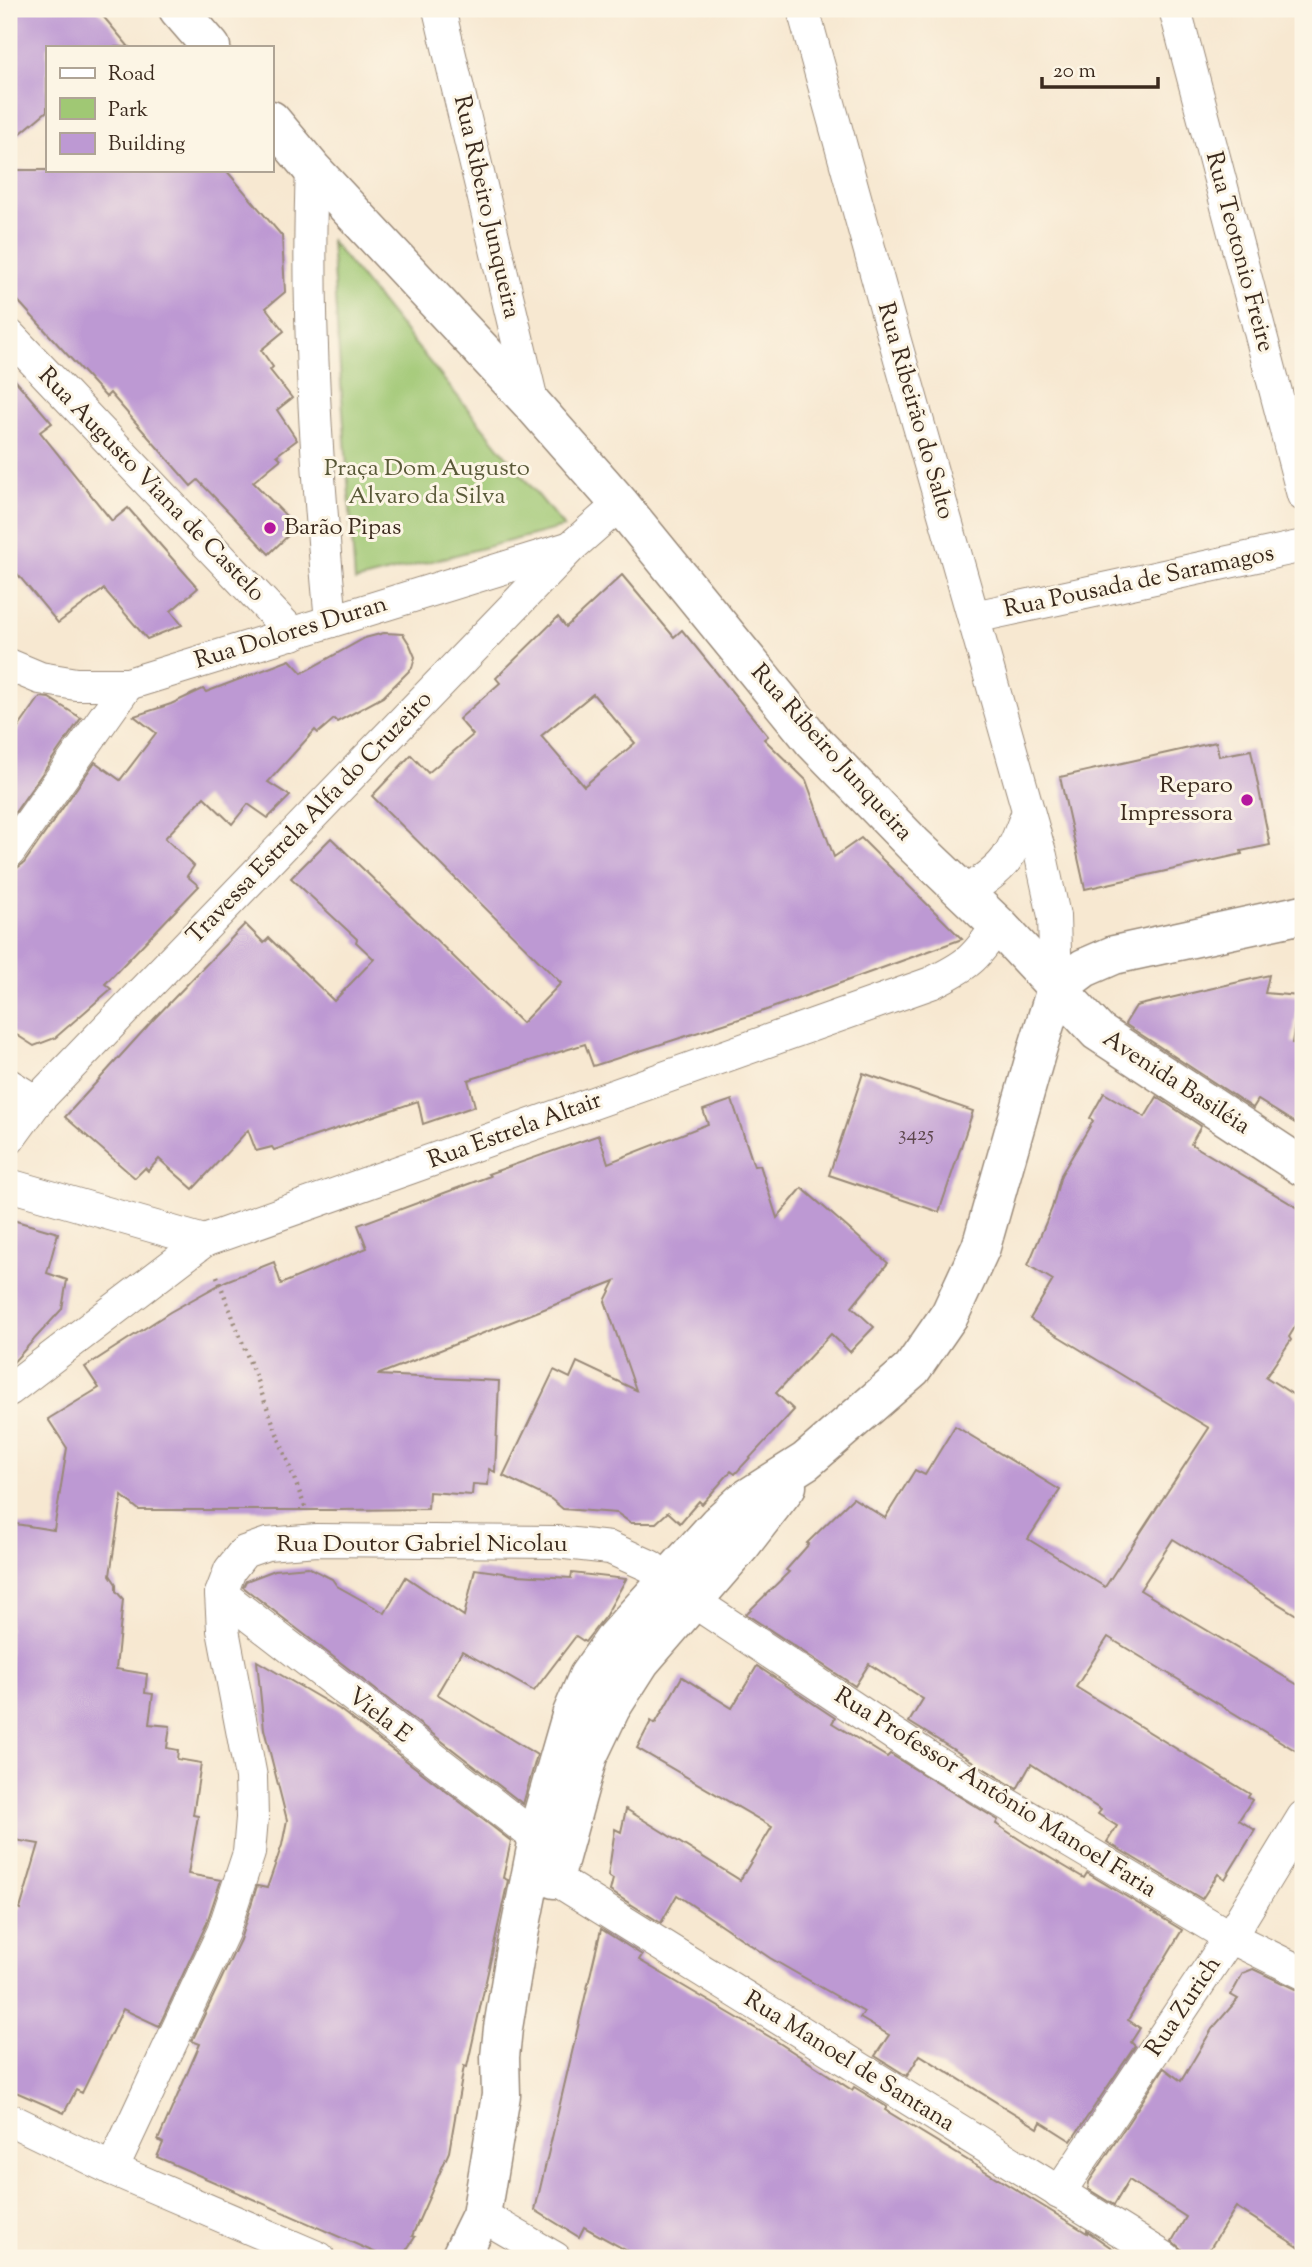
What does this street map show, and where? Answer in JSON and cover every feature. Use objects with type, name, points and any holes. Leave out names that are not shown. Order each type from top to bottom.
[{"type":"main road","points":[[178,9],[210,46]]},
{"type":"main road","points":[[273,122],[312,169],[533,405],[620,504]]},
{"type":"main road","name":"Rua Ribeiro Junqueira","points":[[620,504],[814,742],[913,844],[965,891],[1056,989]]},
{"type":"main road","points":[[460,2258],[481,2216],[501,2095],[515,2059],[542,1861],[588,1756],[611,1708],[680,1591],[742,1544],[806,1461],[912,1369],[950,1314],[981,1247],[1056,989],[1084,968],[1114,955],[1303,914]]},
{"type":"main road","name":"Avenida Basiléia","points":[[1056,989],[1098,1032],[1303,1167]]},
{"type":"street","name":"Rua Ribeiro Junqueira","points":[[439,9],[533,405]]},
{"type":"street","name":"Rua Ribeirão do Salto","points":[[803,9],[888,320],[1041,856],[1054,916],[1056,989]]},
{"type":"street","name":"Rua Teotonio Freire","points":[[1175,9],[1303,495]]},
{"type":"street","points":[[312,169],[309,248],[312,379],[320,510],[331,621]]},
{"type":"street","name":"Rua Augusto Viana de Castelo","points":[[9,335],[293,634]]},
{"type":"street","name":"Travessa Estrela Alfa do Cruzeiro","points":[[9,1139],[36,1102],[571,547],[620,504]]},
{"type":"street","name":"Rua Pousada de Saramagos","points":[[974,617],[1303,546]]},
{"type":"street","name":"Rua Dolores Duran","points":[[9,665],[40,678],[76,684],[128,684],[571,547]]},
{"type":"street","points":[[9,852],[128,684]]},
{"type":"street","points":[[965,891],[990,877],[1012,855],[1028,812]]},
{"type":"street","name":"Rua Estrela Altair","points":[[9,1390],[204,1241],[931,983],[962,968],[980,952],[998,925]]},
{"type":"street","points":[[9,1085],[36,1102]]},
{"type":"street","points":[[9,1185],[204,1241]]},
{"type":"street","name":"Rua Doutor Gabriel Nicolau","points":[[220,1594],[230,1570],[244,1552],[267,1544],[317,1540],[556,1542],[610,1548],[650,1566],[680,1591]]},
{"type":"street","name":"Rua Professor Antônio Manoel Faria","points":[[680,1591],[931,1759],[1230,1937],[1303,1973]]},
{"type":"street","points":[[112,2169],[223,1932],[249,1853],[251,1777],[223,1630],[220,1594]]},
{"type":"street","name":"Viela E","points":[[220,1594],[542,1861]]},
{"type":"street","name":"Rua Zurich","points":[[1059,2193],[1230,1937],[1303,1817]]},
{"type":"street","name":"Rua Manoel de Santana","points":[[542,1861],[1059,2193],[1165,2258]]},
{"type":"street","points":[[9,2119],[112,2169],[319,2258]]},
{"type":"street","points":[[481,2216],[555,2258]]},
{"type":"path","points":[[204,1241],[317,1540]]},
{"type":"green space","name":"Praça Dom Augusto Alvaro da Silva","points":[[331,241],[564,527],[355,581]]},
{"type":"building","points":[[9,9],[97,9],[128,46],[46,46],[46,112],[9,143]]},
{"type":"building","points":[[9,170],[228,172],[282,236],[285,292],[266,308],[284,331],[261,350],[273,367],[270,370],[292,398],[277,410],[297,440],[277,455],[281,459],[253,482],[297,527],[269,554],[198,480],[191,486],[110,393],[106,397],[9,291]]},
{"type":"building","points":[[9,373],[52,423],[40,432],[112,521],[128,508],[198,588],[171,611],[182,625],[147,639],[104,589],[58,623],[9,564]]},
{"type":"building","points":[[622,575],[674,637],[682,630],[768,736],[764,739],[806,780],[834,857],[861,838],[962,939],[758,1013],[593,1066],[585,1044],[468,1080],[475,1106],[423,1124],[418,1101],[274,1150],[272,1147],[256,1151],[248,1130],[193,1189],[159,1159],[148,1171],[145,1168],[135,1178],[65,1117],[245,924],[264,943],[269,938],[334,1001],[374,959],[356,942],[357,939],[291,878],[331,838],[522,1023],[561,983],[372,796],[411,755],[428,773],[473,735],[459,719],[500,683],[496,678],[558,617],[566,627]],"holes":[[[593,694],[635,743],[584,786],[541,736]]]},
{"type":"building","points":[[384,633],[403,634],[415,657],[412,668],[383,697],[337,722],[334,719],[318,733],[315,730],[268,782],[290,796],[268,818],[248,804],[232,824],[204,797],[165,838],[194,866],[187,876],[199,886],[105,984],[111,989],[55,1038],[34,1046],[9,1030],[9,870],[24,863],[95,762],[120,780],[156,733],[134,716],[290,660],[302,673],[365,638]]},
{"type":"building","points":[[40,697],[49,698],[81,718],[9,821],[9,741]]},
{"type":"building","points":[[1216,742],[1219,756],[1251,750],[1270,845],[1241,851],[1242,854],[1085,889],[1060,777]]},
{"type":"building","points":[[1269,975],[1265,993],[1299,996],[1292,1043],[1303,1044],[1303,1128],[1258,1100],[1253,1108],[1125,1024],[1136,1006]]},
{"type":"building","points":[[863,1073],[973,1111],[939,1212],[829,1175]]},
{"type":"building","points":[[1104,1093],[1145,1117],[1157,1097],[1201,1126],[1191,1144],[1303,1211],[1303,1314],[1289,1337],[1291,1340],[1266,1377],[1303,1401],[1303,1619],[1173,1539],[1140,1590],[1303,1688],[1303,1755],[1108,1637],[1076,1687],[1250,1794],[1248,1797],[1252,1800],[1239,1820],[1255,1830],[1225,1879],[1218,1874],[1202,1899],[1107,1842],[1117,1826],[1098,1814],[1101,1810],[1031,1764],[1017,1789],[909,1722],[923,1699],[869,1664],[855,1686],[746,1614],[789,1572],[786,1570],[809,1544],[807,1543],[853,1498],[885,1518],[915,1470],[925,1475],[955,1426],[1060,1490],[1028,1539],[1105,1587],[1209,1428],[1030,1319],[1053,1280],[1028,1265],[1052,1208],[1061,1175],[1093,1121],[1090,1118]]},
{"type":"building","points":[[732,1100],[754,1166],[760,1165],[777,1218],[802,1188],[888,1263],[852,1307],[874,1327],[850,1352],[831,1334],[776,1393],[794,1410],[735,1474],[731,1471],[702,1504],[699,1501],[680,1523],[668,1512],[656,1523],[631,1523],[617,1513],[563,1509],[551,1499],[503,1476],[554,1370],[570,1378],[577,1362],[636,1390],[605,1301],[615,1281],[377,1375],[499,1381],[495,1472],[489,1469],[488,1485],[473,1484],[472,1495],[429,1492],[428,1509],[340,1510],[139,1510],[122,1496],[110,1575],[116,1584],[116,1591],[123,1599],[116,1669],[147,1674],[145,1693],[153,1694],[149,1724],[170,1726],[167,1748],[178,1750],[177,1759],[201,1763],[193,1815],[198,1816],[188,1874],[221,1880],[206,1925],[159,2026],[123,2009],[82,2093],[76,2090],[64,2113],[9,2089],[9,1904],[20,1909],[39,1844],[9,1839],[9,1523],[54,1530],[67,1448],[48,1419],[99,1388],[85,1367],[170,1312],[226,1281],[274,1262],[281,1284],[367,1248],[358,1225],[490,1176],[488,1174],[599,1135],[608,1163],[708,1124],[703,1110]]},
{"type":"building","points":[[9,1219],[58,1233],[47,1273],[67,1280],[62,1309],[9,1367]]},
{"type":"building","points":[[308,1567],[385,1613],[406,1577],[464,1616],[475,1569],[517,1575],[571,1578],[572,1573],[626,1579],[606,1615],[585,1642],[576,1636],[534,1691],[462,1651],[437,1694],[537,1755],[523,1804],[243,1587],[246,1581],[275,1570]]},
{"type":"building","points":[[257,1661],[339,1709],[511,1841],[503,1878],[508,1880],[467,2067],[464,2066],[449,2152],[412,2236],[415,2237],[401,2258],[383,2256],[157,2157],[163,2143],[158,2140],[200,2044],[192,2041],[240,1940],[257,1886],[267,1888],[282,1845],[287,1820],[264,1729]]},
{"type":"building","points":[[757,1666],[835,1718],[832,1723],[887,1757],[890,1754],[998,1820],[996,1824],[1025,1843],[1084,1878],[1087,1873],[1182,1930],[1128,2020],[1140,2028],[1131,2042],[1135,2046],[1071,2141],[1041,2122],[1038,2128],[920,2055],[907,2076],[875,2056],[889,2035],[860,2018],[864,2012],[770,1958],[677,1895],[661,1923],[610,1891],[613,1879],[608,1876],[615,1829],[621,1832],[626,1809],[740,1880],[772,1827],[637,1748],[651,1721],[655,1724],[682,1677],[732,1708]]},
{"type":"building","points":[[601,1929],[642,1955],[639,1960],[770,2037],[852,2090],[854,2087],[887,2107],[885,2110],[1087,2231],[1126,2258],[640,2258],[584,2227],[579,2237],[535,2210]]},
{"type":"building","points":[[1253,1969],[1303,1991],[1303,2250],[1236,2207],[1204,2258],[1183,2258],[1181,2249],[1172,2241],[1186,2217],[1129,2180],[1114,2205],[1088,2189],[1089,2182],[1164,2068],[1181,2081],[1212,2029],[1238,1999],[1231,1995],[1243,1973]]},
{"type":"place","name":"Barão Pipas","points":[[270,528]]},
{"type":"place","name":"Reparo Impressora","points":[[1247,800]]}]
